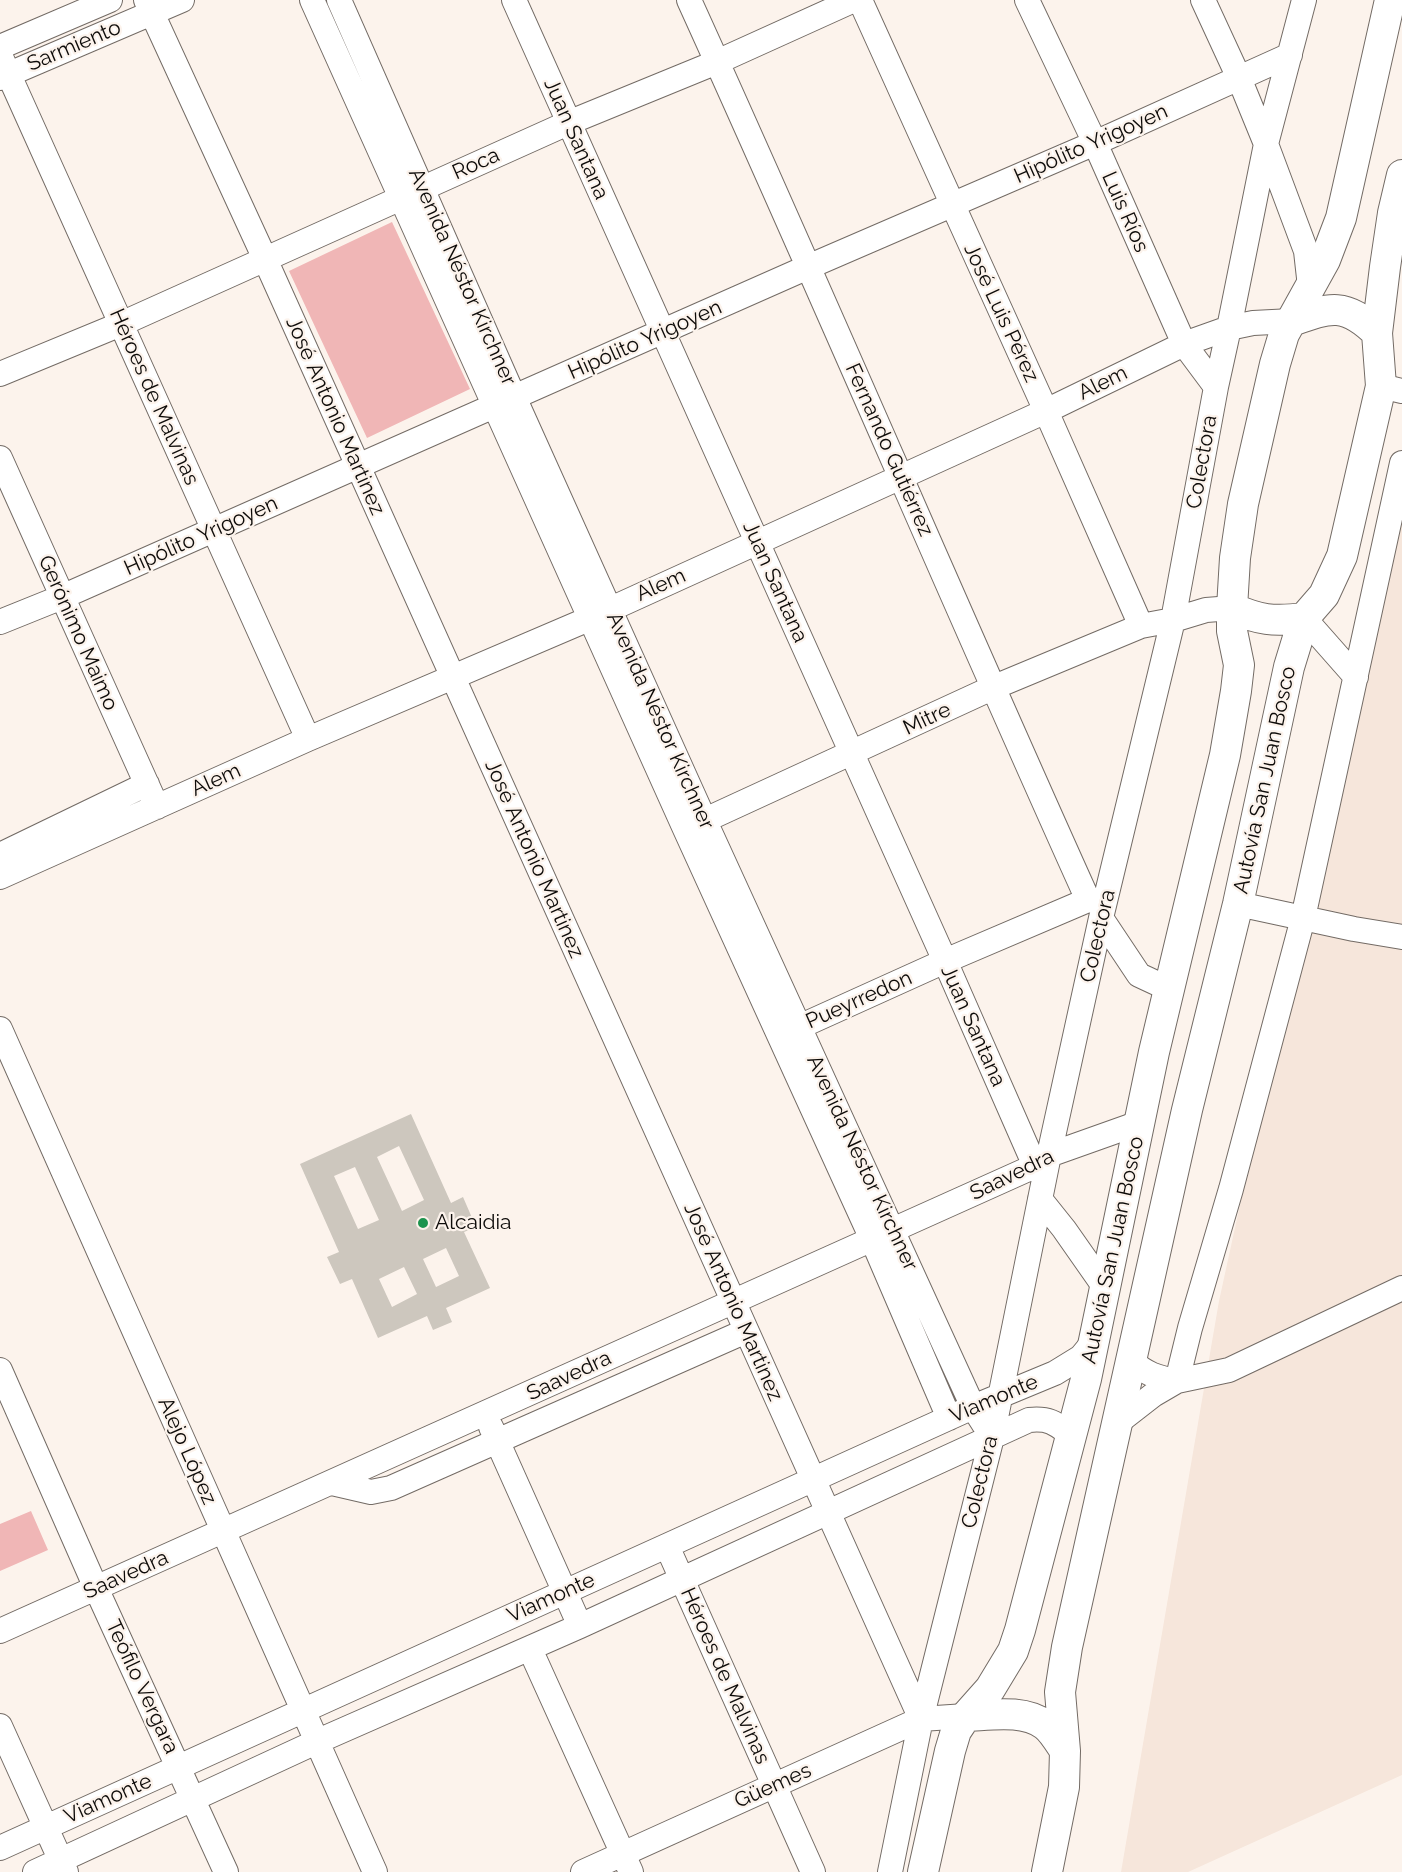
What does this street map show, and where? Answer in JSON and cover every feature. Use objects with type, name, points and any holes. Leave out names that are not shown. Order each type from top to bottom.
[{"type":"main road","name":"Autovía San Juan Bosco","points":[[923,1872],[956,1731],[990,1689],[1013,1651],[1020,1630],[1095,1340],[1139,1123],[1225,755],[1239,665],[1232,631],[1232,608],[1234,558],[1242,504],[1284,334],[1325,260],[1341,218],[1390,0]]},
{"type":"main road","name":"Autovía San Juan Bosco","points":[[1047,1872],[1064,1787],[1065,1751],[1060,1692],[1065,1658],[1187,1110],[1238,904],[1289,667],[1304,618],[1324,596],[1342,556],[1391,388],[1377,333],[1388,245],[1402,175]]},
{"type":"main road","points":[[1292,321],[1325,309],[1338,309],[1364,320],[1377,333]]},
{"type":"main road","points":[[1232,608],[1255,618],[1282,621],[1304,618]]},
{"type":"main road","points":[[966,1716],[1032,1717],[1046,1726],[1065,1751]]},
{"type":"street","name":"Sarmiento","points":[[0,47],[110,0]]},
{"type":"street","name":"Sarmiento","points":[[3,69],[149,6],[182,0]]},
{"type":"street","name":"Avenida Néstor Kirchner","points":[[312,0],[412,193]]},
{"type":"street","name":"Avenida Néstor Kirchner","points":[[339,0],[412,193],[694,824],[883,1235],[973,1407],[992,1437]]},
{"type":"street","name":"Juan Santana","points":[[514,0],[945,961],[1042,1161]]},
{"type":"street","name":"Fernando Gutiérrez","points":[[689,0],[902,477],[992,688],[1098,907],[1138,975],[1169,989]]},
{"type":"street","name":"Roca","points":[[0,374],[122,324],[568,123],[717,62],[854,0]]},
{"type":"street","name":"José Luis Pérez","points":[[860,0],[1047,411],[1141,626]]},
{"type":"street","name":"Luis Ríos","points":[[1028,0],[1095,143],[1184,344],[1216,387]]},
{"type":"street","points":[[1203,0],[1266,144],[1306,251],[1310,286]]},
{"type":"street","name":"Colectora","points":[[890,1872],[921,1719],[992,1437],[1040,1199],[1042,1161],[1098,907],[1173,620],[1216,387],[1266,144],[1304,0]]},
{"type":"street","name":"José Antonio Martinez","points":[[149,6],[265,259],[921,1719]]},
{"type":"street","name":"Hipólito Yrigoyen","points":[[0,622],[62,597],[664,333],[808,267],[1095,143],[1290,55]]},
{"type":"street","name":"Héroes de Malvinas","points":[[3,69],[122,324],[308,739]]},
{"type":"street","name":"Alem","points":[[0,877],[308,739],[600,613],[1047,411],[1184,344],[1229,328],[1253,323],[1292,321]]},
{"type":"street","name":"Gerónimo Maimo","points":[[0,458],[157,807]]},
{"type":"street","points":[[1177,1382],[1303,918],[1402,463]]},
{"type":"street","name":"Mitre","points":[[694,824],[852,754],[992,688],[1141,626],[1173,620],[1206,610],[1232,608]]},
{"type":"street","points":[[1304,618],[1356,678]]},
{"type":"street","points":[[0,855],[147,784]]},
{"type":"street","points":[[1238,904],[1402,937]]},
{"type":"street","name":"Pueyrredon","points":[[790,1032],[945,961],[1098,907]]},
{"type":"street","name":"Alejo López","points":[[0,1029],[375,1872]]},
{"type":"street","name":"Saavedra","points":[[0,1631],[883,1235],[1042,1161],[1139,1123]]},
{"type":"street","points":[[1040,1199],[1106,1289]]},
{"type":"street","name":"Avenida Néstor Kirchner","points":[[883,1235],[950,1418]]},
{"type":"street","points":[[1117,1423],[1153,1395],[1177,1382],[1229,1370],[1402,1288]]},
{"type":"street","points":[[332,1483],[371,1492],[391,1488],[746,1330]]},
{"type":"street","name":"Viamonte","points":[[0,1848],[1070,1365],[1081,1357],[1095,1340]]},
{"type":"street","points":[[1131,1360],[1143,1371],[1155,1377],[1177,1382]]},
{"type":"street","name":"Teófilo Vergara","points":[[1,1376],[226,1872]]},
{"type":"street","points":[[486,1414],[580,1626]]},
{"type":"street","name":"Viamonte","points":[[35,1872],[64,1866],[193,1798],[530,1649],[1029,1420],[1043,1419],[1055,1422],[1071,1436]]},
{"type":"street","name":"Héroes de Malvinas","points":[[667,1546],[813,1872]]},
{"type":"street","points":[[530,1649],[627,1863]]},
{"type":"street","name":"Güemes","points":[[583,1872],[627,1863],[775,1786],[921,1719],[966,1716]]},
{"type":"street","points":[[0,1726],[64,1866]]},
{"type":"shaded area","points":[[392,222],[470,389],[367,438],[289,271]]},
{"type":"shaded area","points":[[1402,463],[1402,1775],[1188,1872],[1121,1872],[1219,1301]]},
{"type":"shaded area","points":[[31,1511],[48,1550],[0,1571],[0,1524]]},
{"type":"building","name":"Alcaidia","points":[[411,1114],[451,1203],[463,1197],[476,1227],[464,1232],[490,1288],[446,1308],[452,1322],[433,1330],[427,1316],[378,1338],[352,1279],[340,1284],[327,1257],[339,1252],[300,1164]],"holes":[[[399,1146],[424,1200],[402,1211],[377,1157]],[[355,1167],[379,1220],[358,1229],[334,1176]],[[446,1248],[459,1276],[436,1287],[423,1259]],[[404,1267],[417,1294],[392,1307],[379,1279]]]},
{"type":"place","name":"Alcaidia","points":[[423,1223]]}]
